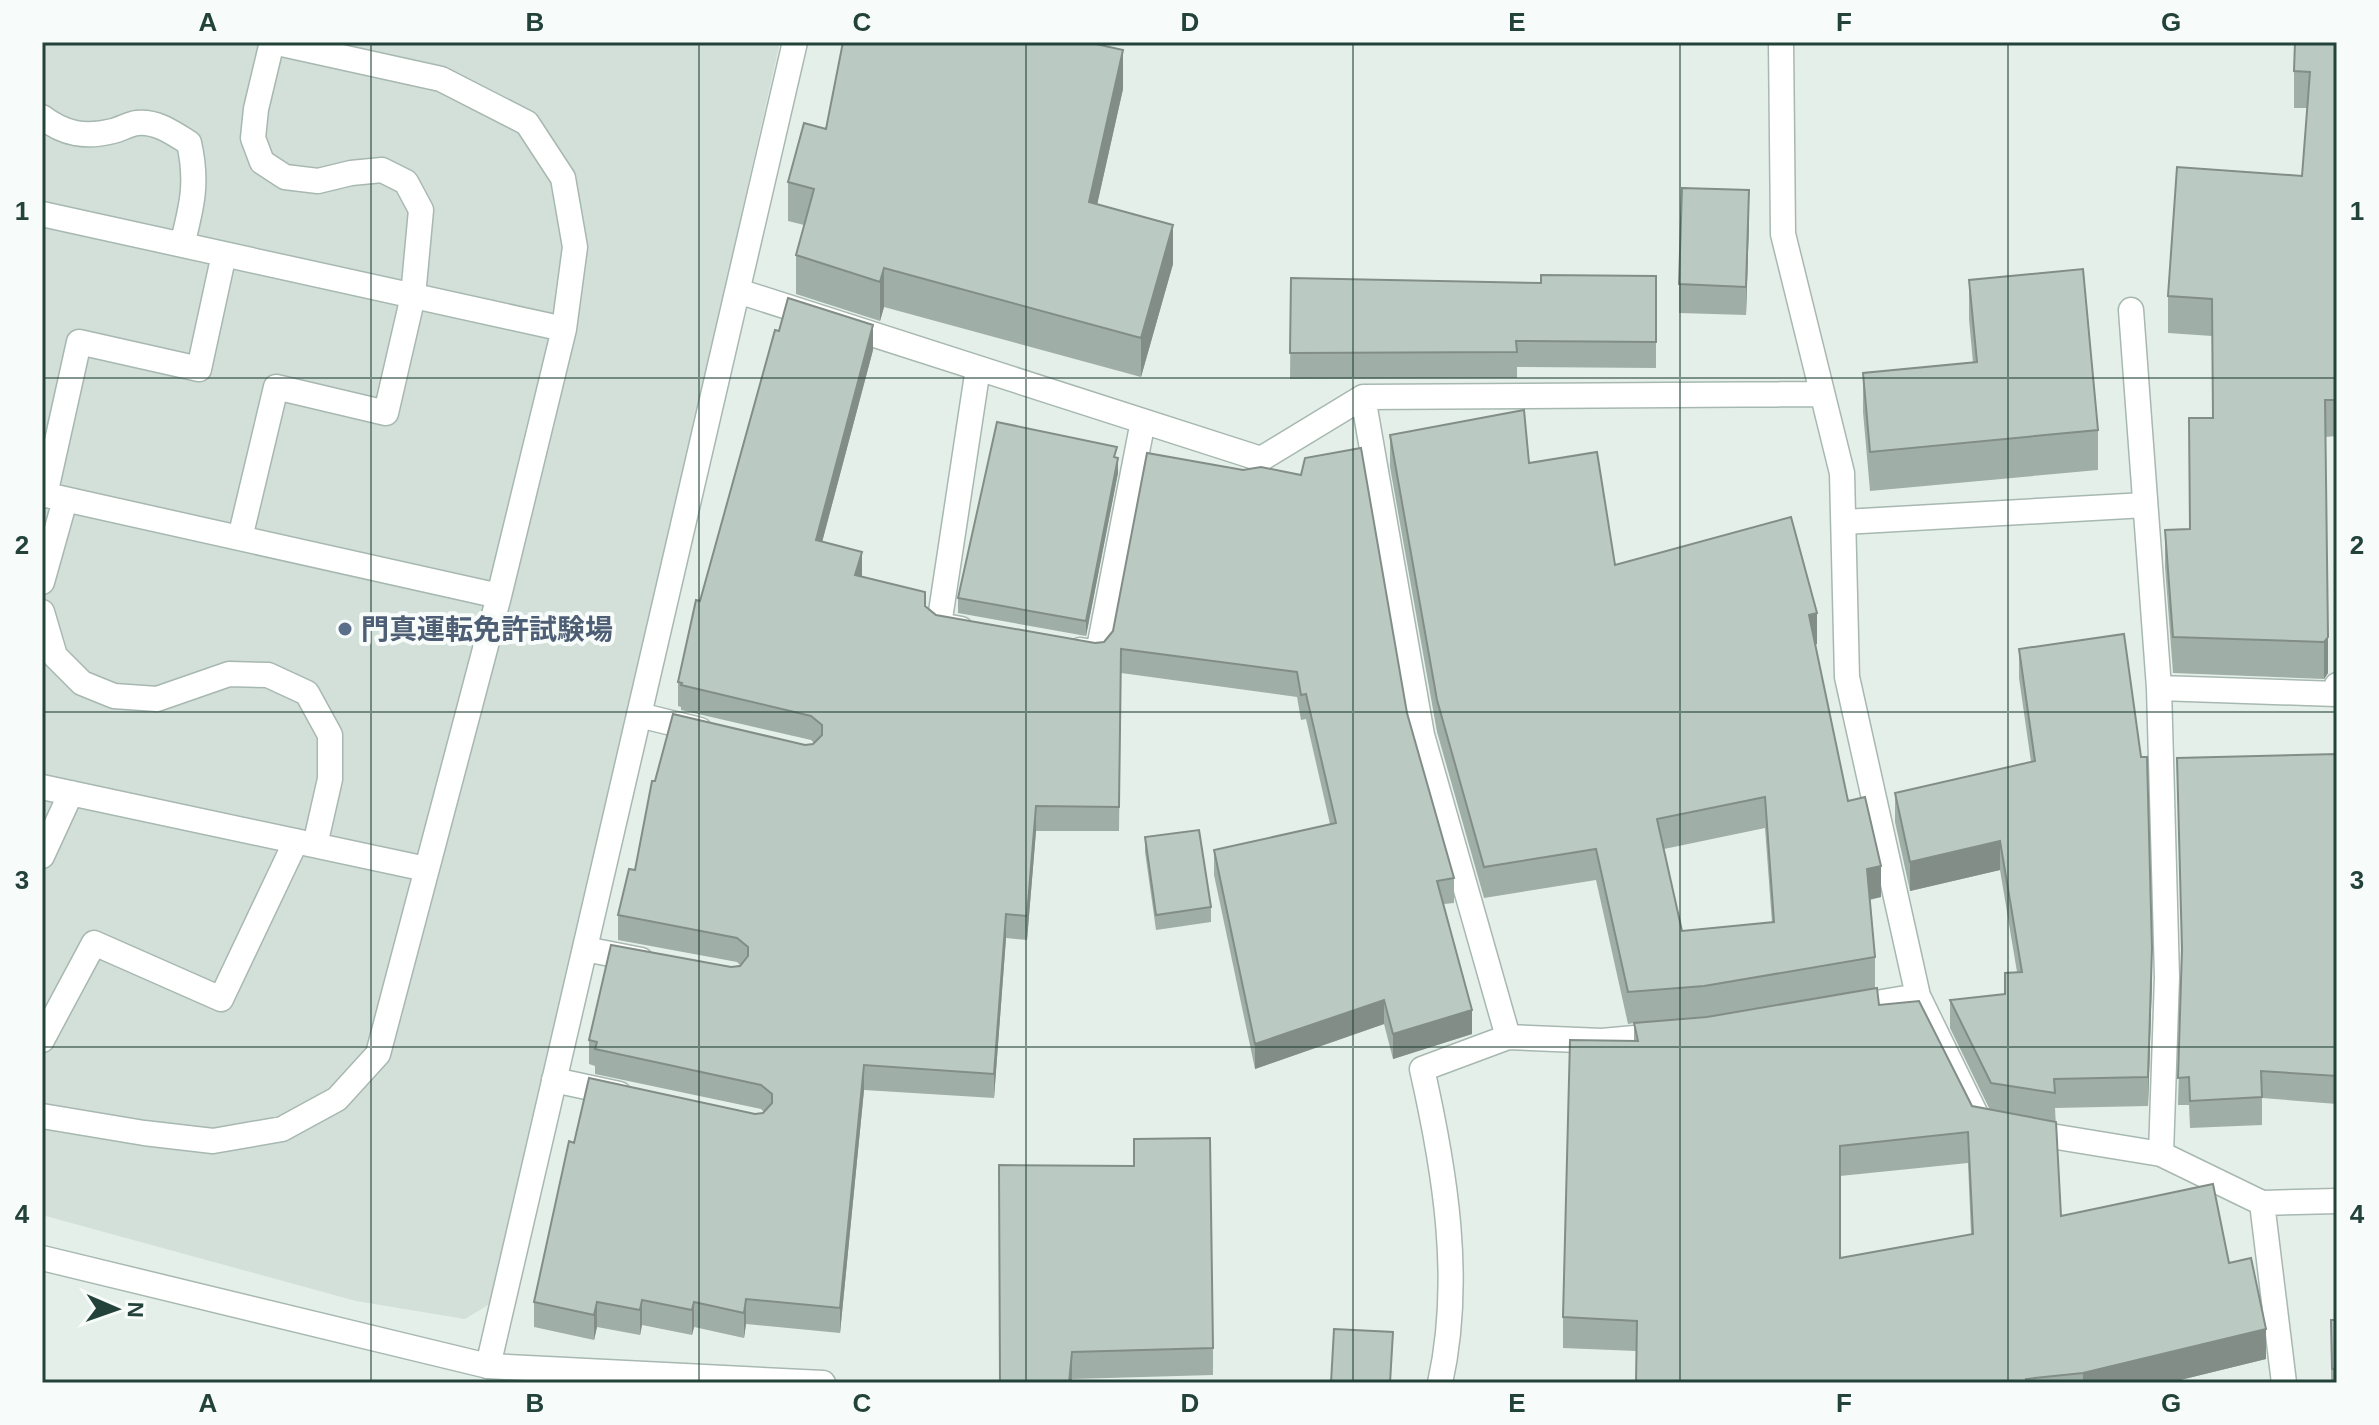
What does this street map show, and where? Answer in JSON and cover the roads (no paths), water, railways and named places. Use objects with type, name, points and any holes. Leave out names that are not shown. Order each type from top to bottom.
[{"type":"street","points":[[42,1116],[213,1141],[282,1129],[337,1099],[378,1054],[499,596],[564,329],[575,247],[563,178],[527,123],[441,79],[272,42],[256,109],[253,138],[262,162],[285,177],[318,181],[382,170],[406,182],[421,210],[420,241],[413,296],[386,413],[276,387],[240,538]]},
{"type":"street","points":[[488,1366],[795,42]]},
{"type":"street","points":[[1781,42],[1783,234],[1842,473],[1847,677],[1918,996],[1981,1125],[2161,1154],[2262,1203],[2337,1201]]},
{"type":"street","points":[[42,117],[59,131],[85,135],[111,132],[137,123],[164,127],[189,143],[195,168],[192,203],[182,245]]},
{"type":"street","points":[[42,214],[564,329]]},
{"type":"street","points":[[42,582],[51,496],[79,342],[199,369],[224,254]]},
{"type":"street","points":[[738,291],[1261,459],[1363,397],[1822,394]]},
{"type":"street","points":[[2131,310],[2159,688],[2167,977],[2161,1154]]},
{"type":"street","points":[[978,368],[939,625],[982,632]]},
{"type":"street","points":[[1363,397],[1422,735],[1508,1037]]},
{"type":"street","points":[[1055,646],[1098,653],[1143,421]]},
{"type":"street","points":[[51,496],[499,596]]},
{"type":"street","points":[[1844,522],[2145,505]]},
{"type":"street","points":[[42,612],[55,656],[82,683],[114,696],[157,699],[229,674],[268,675],[307,693],[330,735],[330,779],[306,843],[221,999],[94,943],[42,1040]]},
{"type":"street","points":[[2159,688],[2336,694],[2337,685]]},
{"type":"street","points":[[639,715],[715,733]]},
{"type":"street","points":[[42,787],[426,869]]},
{"type":"street","points":[[42,856],[71,793]]},
{"type":"street","points":[[585,949],[659,963]]},
{"type":"street","points":[[1827,1012],[1918,996]]},
{"type":"street","points":[[1440,1383],[1446,1358],[1451,1269],[1440,1148],[1422,1069],[1508,1037],[1602,1041],[1691,1033]]},
{"type":"street","points":[[554,1080],[642,1099]]},
{"type":"street","points":[[2262,1203],[2284,1383]]},
{"type":"street","points":[[42,1258],[488,1366],[823,1383]]},
{"type":"place","name":"門真運転免許試験場","points":[[345,629]]}]
